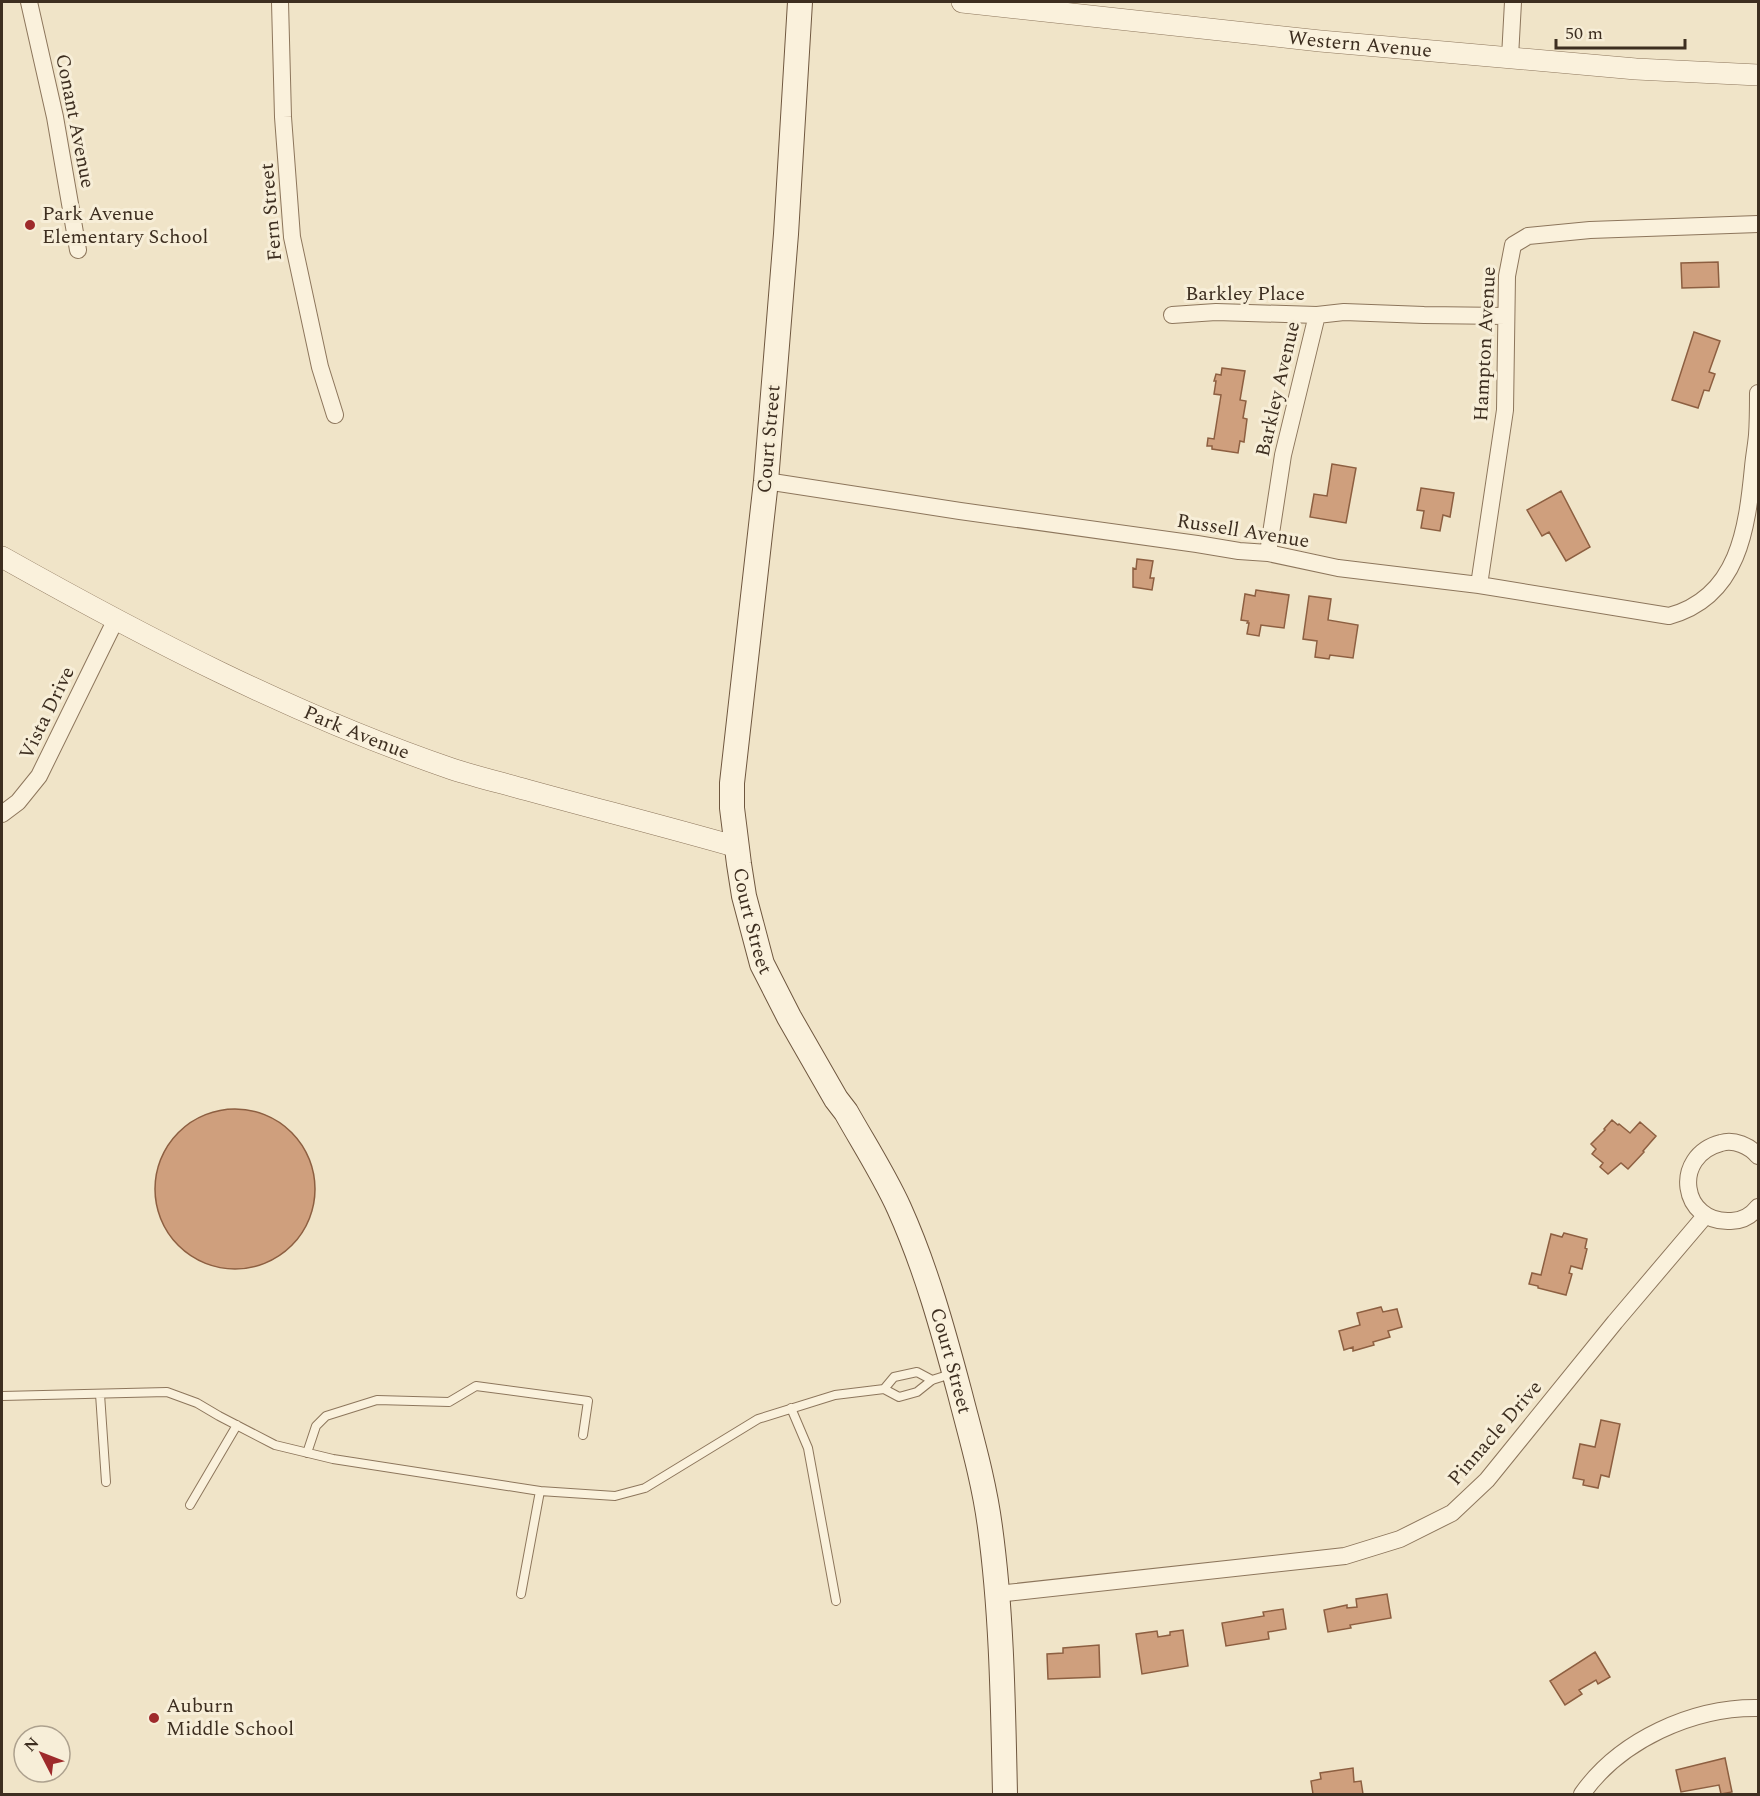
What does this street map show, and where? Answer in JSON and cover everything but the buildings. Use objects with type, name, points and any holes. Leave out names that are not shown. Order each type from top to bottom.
[{"type":"main road","name":"Court Street","points":[[800,2],[786,234],[766,481],[732,783],[732,808],[744,896],[762,964],[789,1017],[898,1205],[935,1301],[943,1376],[984,1488],[990,1526],[997,1594],[1005,1794]]},
{"type":"street","name":"Conant Avenue","points":[[28,2],[55,117],[78,250]]},
{"type":"street","name":"Fern Street","points":[[280,2],[283,117],[294,256],[320,367],[335,415]]},
{"type":"street","name":"Western Avenue","points":[[962,2],[1320,41],[1636,69],[1758,75]]},
{"type":"street","points":[[1510,57],[1513,2]]},
{"type":"street","name":"Hampton Avenue","points":[[1479,585],[1505,410],[1507,276],[1513,245],[1528,236],[1590,230],[1758,224]]},
{"type":"street","name":"Barkley Place","points":[[1172,315],[1216,312],[1317,315]]},
{"type":"street","name":"Barkley Avenue","points":[[1268,553],[1283,455],[1317,315],[1344,312],[1506,316]]},
{"type":"street","name":"Russell Avenue","points":[[766,481],[960,511],[1239,551],[1268,553],[1338,568],[1479,585],[1662,616],[1681,613],[1695,606],[1707,597],[1728,571],[1743,535],[1750,506],[1758,436],[1758,393]]},
{"type":"street","name":"Park Avenue","points":[[2,557],[192,659],[281,701],[364,736],[454,769],[737,847]]},
{"type":"street","name":"Vista Drive","points":[[2,814],[18,802],[39,776],[116,619]]},
{"type":"street","points":[[1758,1156],[1743,1144],[1726,1141],[1710,1146],[1696,1156],[1689,1171],[1688,1188],[1694,1204],[1705,1216],[1721,1222],[1738,1221],[1753,1214],[1758,1207]]},
{"type":"street","name":"Pinnacle Drive","points":[[997,1594],[1345,1556],[1400,1539],[1452,1513],[1487,1480],[1615,1322],[1705,1216]]},
{"type":"street","points":[[1582,1794],[1622,1753],[1651,1736],[1677,1724],[1715,1712],[1758,1708]]},
{"type":"lane","points":[[884,1389],[894,1377],[917,1372],[943,1376]]},
{"type":"lane","points":[[2,1396],[166,1392],[197,1403],[275,1445],[307,1453],[540,1491],[615,1496],[645,1488],[758,1419],[835,1395],[884,1389],[899,1396],[917,1392],[943,1376]]},
{"type":"lane","points":[[307,1453],[316,1426],[326,1416],[376,1400],[449,1402],[476,1386],[588,1401],[583,1434]]},
{"type":"lane","points":[[100,1394],[106,1482]]},
{"type":"lane","points":[[791,1408],[808,1448],[836,1601]]},
{"type":"lane","points":[[190,1505],[237,1425]]},
{"type":"lane","points":[[521,1594],[540,1491]]},
{"type":"place","name":"Park Avenue Elementary School","points":[[30,225]]},
{"type":"place","name":"Auburn Middle School","points":[[154,1718]]}]
